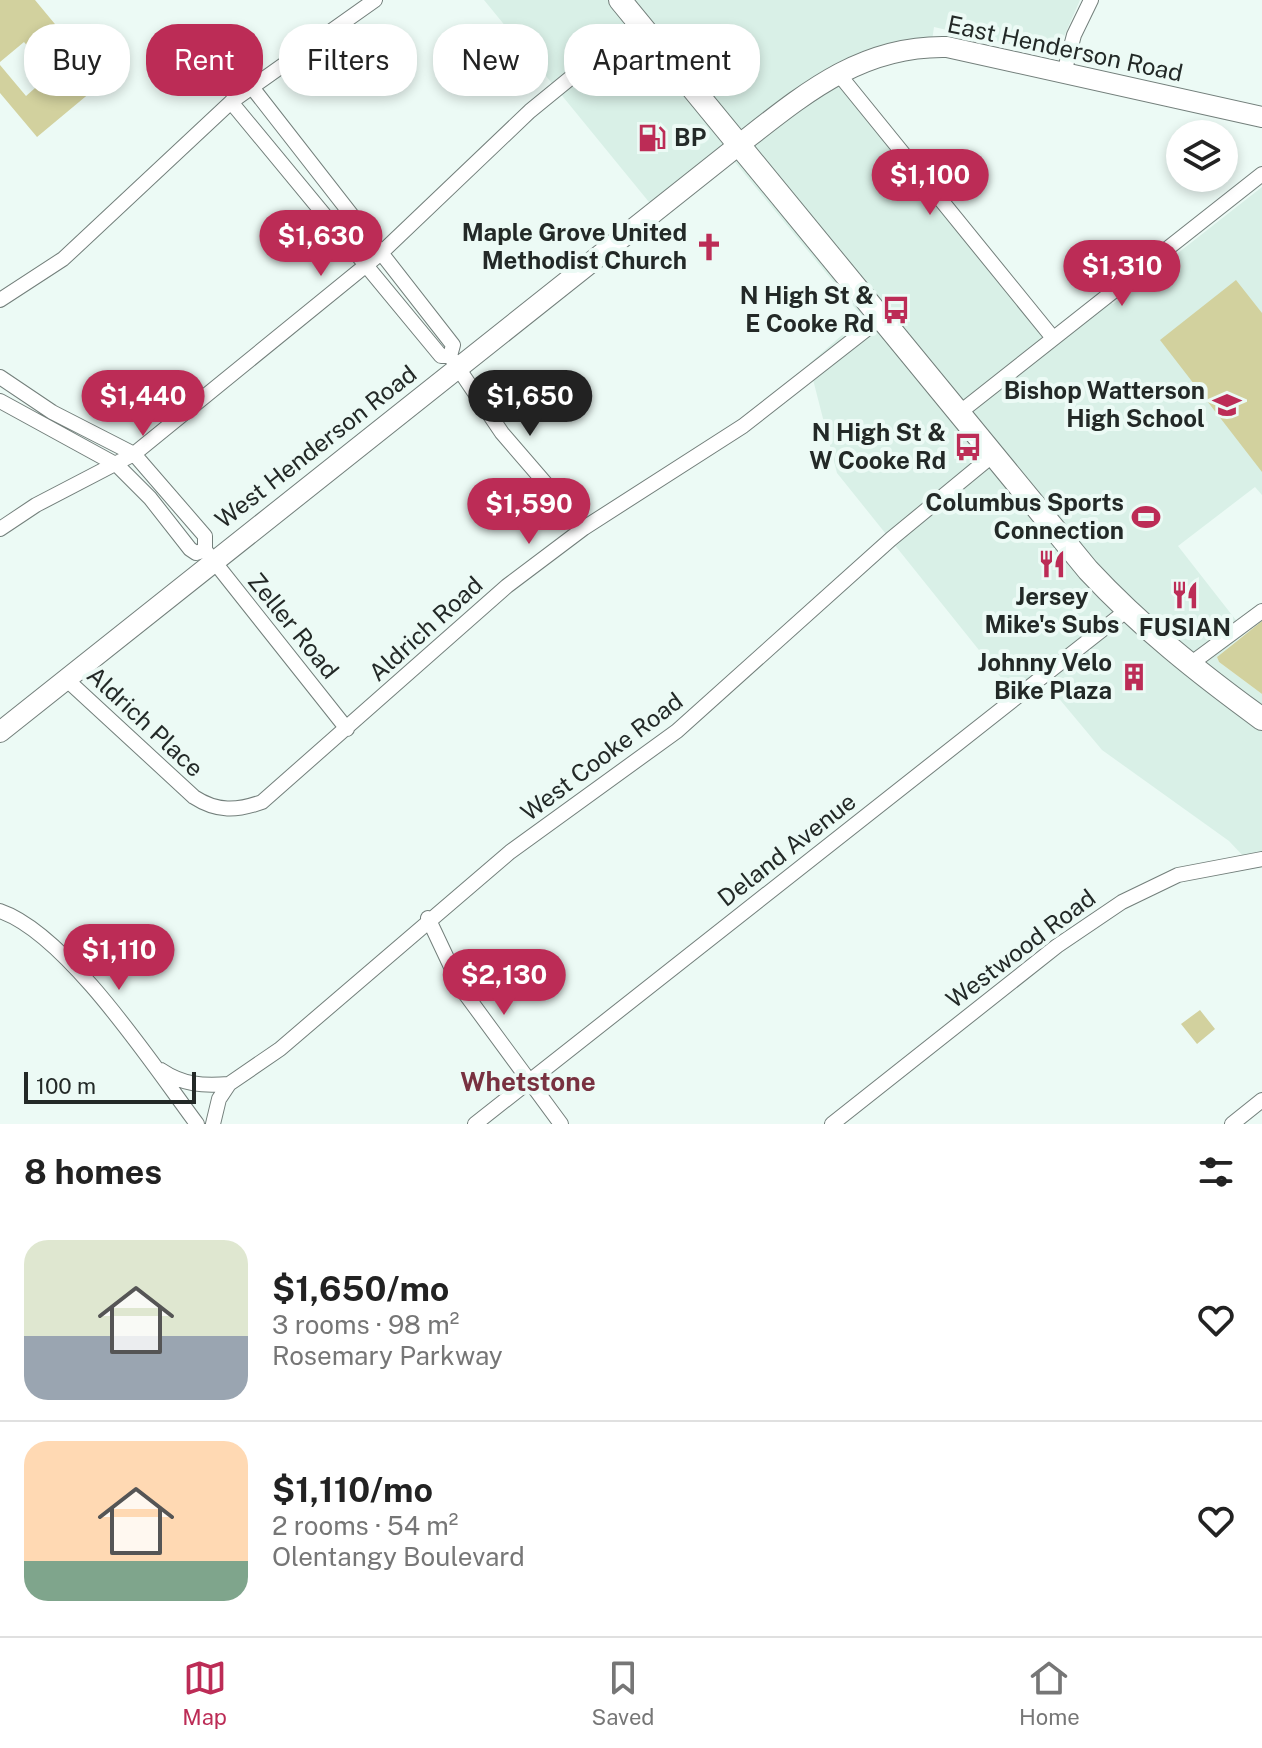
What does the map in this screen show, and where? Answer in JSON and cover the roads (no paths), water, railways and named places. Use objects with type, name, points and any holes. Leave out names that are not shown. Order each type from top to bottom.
[{"type":"main road","points":[[620,0],[993,455],[1126,611],[1189,665],[1262,719]]},
{"type":"main road","name":"East Henderson Road","points":[[740,144],[837,72],[881,54],[927,46],[975,51],[1252,116]]},
{"type":"main road","points":[[1252,116],[1262,133]]},
{"type":"main road","name":"West Henderson Road","points":[[0,732],[209,556],[454,362],[740,144]]},
{"type":"street","points":[[263,78],[375,0]]},
{"type":"street","points":[[1064,73],[1074,35],[1091,0]]},
{"type":"street","points":[[0,529],[36,505],[134,454],[366,266],[530,111],[639,22]]},
{"type":"street","points":[[837,72],[1053,338]]},
{"type":"street","points":[[0,300],[84,241],[238,96]]},
{"type":"street","points":[[259,96],[453,345],[454,362],[502,433],[584,528]]},
{"type":"street","points":[[231,102],[441,356],[454,362]]},
{"type":"street","points":[[959,413],[1262,174]]},
{"type":"street","name":"Aldrich Road","points":[[194,797],[215,809],[249,807],[262,802],[507,586],[584,528],[743,426],[881,318]]},
{"type":"street","name":"Zeller Road","points":[[0,377],[52,412],[134,454],[205,536],[209,556],[347,729]]},
{"type":"street","name":"Zeller Road","points":[[0,401],[117,465],[150,498],[190,549],[209,556]]},
{"type":"street","name":"West Cooke Road","points":[[229,1084],[280,1049],[428,918],[510,852],[677,731],[891,539],[993,455]]},
{"type":"street","name":"Deland Avenue","points":[[475,1124],[1126,611]]},
{"type":"street","points":[[1189,665],[1262,611]]},
{"type":"street","name":"Aldrich Place","points":[[66,679],[194,797]]},
{"type":"street","name":"Westwood Road","points":[[832,1124],[1057,946],[1122,902],[1178,875],[1262,859]]},
{"type":"street","points":[[0,911],[35,929],[66,957],[197,1124]]},
{"type":"street","points":[[428,918],[461,988],[561,1124]]},
{"type":"street","points":[[151,1064],[174,1079],[201,1086],[229,1084]]},
{"type":"street","points":[[213,1124],[219,1099],[229,1084]]},
{"type":"street","points":[[1232,1124],[1262,1100]]},
{"type":"place","name":"BP","points":[[652,138]]},
{"type":"place","name":"Maple Grove United Methodist Church","points":[[709,247]]},
{"type":"place","name":"N High St & E Cooke Rd","points":[[896,310]]},
{"type":"place","name":"Bishop Watterson High School","points":[[1227,405]]},
{"type":"place","name":"N High St & W Cooke Rd","points":[[968,447]]},
{"type":"place","name":"Columbus Sports Connection","points":[[1146,517]]},
{"type":"place","name":"Jersey Mike's Subs","points":[[1052,564]]},
{"type":"place","name":"FUSIAN","points":[[1185,595]]},
{"type":"place","name":"Johnny Velo Bike Plaza","points":[[1134,677]]},
{"type":"district","name":"Whetstone","points":[[528,1082]]}]
